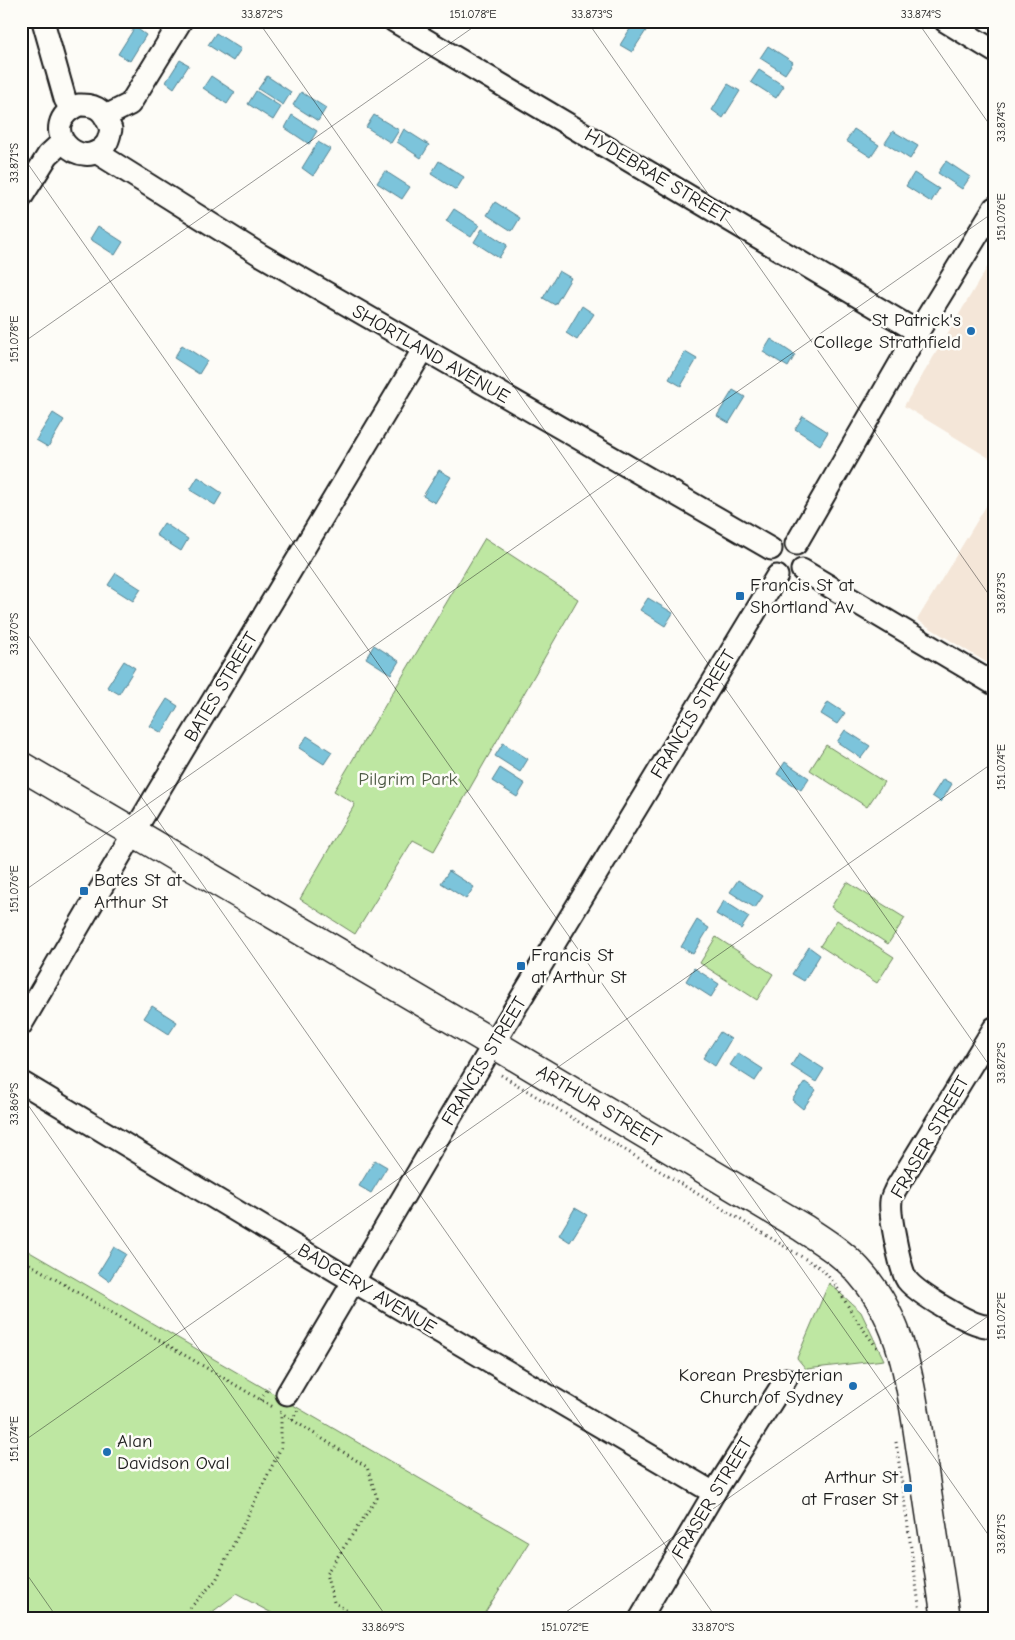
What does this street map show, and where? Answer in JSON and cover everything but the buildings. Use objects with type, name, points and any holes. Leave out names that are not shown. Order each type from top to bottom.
[{"type":"main road","name":"ARTHUR STREET","points":[[21,766],[494,1044],[803,1228],[838,1252],[862,1275],[888,1314],[904,1358],[946,1619]]},
{"type":"street","points":[[43,21],[65,99],[71,109]]},
{"type":"street","points":[[106,116],[130,104],[181,21]]},
{"type":"street","name":"HYDEBRAE STREET","points":[[394,21],[918,332]]},
{"type":"street","points":[[945,21],[994,51]]},
{"type":"street","points":[[88,105],[98,108],[106,116],[112,129],[106,143],[96,152],[87,155],[70,149],[62,142],[59,131],[64,116],[71,109],[88,105]]},
{"type":"street","points":[[21,198],[48,155],[62,142]]},
{"type":"street","name":"SHORTLAND AVENUE","points":[[96,152],[260,254],[423,350],[771,549]]},
{"type":"street","points":[[796,544],[918,332],[994,208]]},
{"type":"street","name":"BATES STREET","points":[[21,1024],[423,350]]},
{"type":"street","points":[[786,541],[796,544],[804,553],[802,570],[793,577],[777,576],[769,567],[768,561],[771,549],[775,545],[786,541]]},
{"type":"street","points":[[802,570],[994,684]]},
{"type":"street","name":"FRANCIS STREET","points":[[285,1398],[494,1044],[777,576]]},
{"type":"street","name":"FRASER STREET","points":[[994,1028],[895,1190],[890,1202],[899,1258],[902,1271],[908,1280],[925,1295],[965,1319],[985,1326],[994,1325]]},
{"type":"street","name":"BADGERY AVENUE","points":[[21,1082],[353,1281],[714,1493]]},
{"type":"street","name":"FRASER STREET","points":[[640,1619],[714,1493],[786,1379]]},
{"type":"path","points":[[501,1075],[822,1269],[835,1284],[846,1304],[878,1351]]},
{"type":"path","points":[[21,1259],[261,1400],[285,1398]]},
{"type":"path","points":[[261,1400],[285,1398]]},
{"type":"path","points":[[285,1398],[292,1420],[367,1467],[377,1498],[326,1574],[334,1602],[359,1619]]},
{"type":"path","points":[[285,1398],[292,1420]]},
{"type":"path","points":[[180,1619],[216,1580],[282,1448],[285,1398]]},
{"type":"path","points":[[896,1442],[921,1619]]},
{"type":"shaded area","name":"St Patrick's College Strathfield","points":[[994,256],[994,461],[904,406]]},
{"type":"shaded area","points":[[994,493],[994,667],[917,620]]},
{"type":"green space","name":"Pilgrim Park","points":[[485,538],[578,599],[434,851],[413,840],[355,934],[300,899],[355,804],[334,791]]},
{"type":"green space","points":[[826,745],[884,782],[867,807],[810,770]]},
{"type":"green space","points":[[847,882],[905,918],[888,944],[831,907]]},
{"type":"green space","points":[[837,920],[894,957],[877,983],[820,946]]},
{"type":"green space","points":[[716,937],[773,974],[757,1000],[700,963]]},
{"type":"green space","points":[[21,1247],[529,1542],[481,1619],[283,1619],[236,1594],[203,1619],[21,1619]]},
{"type":"green space","points":[[829,1283],[861,1312],[884,1360],[806,1369],[797,1358]]},
{"type":"water","points":[[635,21],[641,21],[649,26],[632,52],[620,45]]},
{"type":"water","points":[[135,27],[146,35],[130,61],[118,54]]},
{"type":"water","points":[[216,33],[241,49],[233,61],[208,45]]},
{"type":"water","points":[[768,46],[793,62],[785,74],[760,58]]},
{"type":"water","points":[[180,60],[189,65],[174,88],[166,82]]},
{"type":"water","points":[[759,70],[784,86],[776,98],[751,82]]},
{"type":"water","points":[[211,76],[235,92],[227,104],[203,88]]},
{"type":"water","points":[[267,76],[291,92],[283,105],[258,89]]},
{"type":"water","points":[[728,84],[740,91],[723,118],[712,110]]},
{"type":"water","points":[[256,91],[281,107],[273,120],[248,104]]},
{"type":"water","points":[[301,92],[326,108],[318,121],[293,105]]},
{"type":"water","points":[[292,115],[317,131],[309,144],[285,128]]},
{"type":"water","points":[[374,115],[399,130],[391,143],[366,127]]},
{"type":"water","points":[[404,129],[429,145],[421,158],[397,142]]},
{"type":"water","points":[[854,129],[879,145],[871,157],[846,141]]},
{"type":"water","points":[[893,131],[918,146],[910,159],[885,143]]},
{"type":"water","points":[[318,142],[330,149],[313,176],[302,168]]},
{"type":"water","points":[[439,161],[464,177],[456,190],[431,174]]},
{"type":"water","points":[[946,161],[970,177],[962,189],[938,173]]},
{"type":"water","points":[[385,171],[410,187],[402,199],[377,183]]},
{"type":"water","points":[[914,173],[939,189],[931,202],[906,186]]},
{"type":"water","points":[[495,202],[520,218],[512,231],[487,215]]},
{"type":"water","points":[[454,209],[479,225],[471,237],[446,221]]},
{"type":"water","points":[[98,226],[123,242],[115,255],[90,239]]},
{"type":"water","points":[[482,229],[507,245],[499,258],[474,242]]},
{"type":"water","points":[[559,271],[571,278],[555,305],[543,298]]},
{"type":"water","points":[[582,306],[594,314],[577,340],[566,333]]},
{"type":"water","points":[[771,339],[795,355],[788,367],[763,352]]},
{"type":"water","points":[[182,345],[207,361],[199,374],[174,358]]},
{"type":"water","points":[[685,352],[697,359],[681,386],[669,379]]},
{"type":"water","points":[[733,390],[745,397],[729,423],[717,416]]},
{"type":"water","points":[[53,413],[64,420],[48,447],[36,440]]},
{"type":"water","points":[[803,416],[828,432],[820,445],[795,429]]},
{"type":"water","points":[[439,470],[451,477],[435,503],[423,496]]},
{"type":"water","points":[[198,477],[222,493],[215,505],[190,490]]},
{"type":"water","points":[[164,523],[188,539],[181,551],[156,535]]},
{"type":"water","points":[[116,573],[141,589],[133,601],[108,585]]},
{"type":"water","points":[[648,598],[673,613],[665,626],[640,610]]},
{"type":"water","points":[[374,645],[399,661],[391,674],[366,658]]},
{"type":"water","points":[[124,661],[135,668],[119,694],[107,687]]},
{"type":"water","points":[[167,699],[178,706],[162,733],[150,726]]},
{"type":"water","points":[[828,702],[845,713],[837,724],[821,714]]},
{"type":"water","points":[[845,730],[870,746],[861,758],[837,742]]},
{"type":"water","points":[[307,736],[332,752],[324,764],[299,748]]},
{"type":"water","points":[[503,743],[528,759],[520,772],[495,756]]},
{"type":"water","points":[[785,762],[809,778],[801,790],[777,774]]},
{"type":"water","points":[[500,768],[525,784],[517,797],[492,781]]},
{"type":"water","points":[[943,779],[952,784],[941,802],[932,796]]},
{"type":"water","points":[[449,871],[474,887],[466,899],[441,883]]},
{"type":"water","points":[[738,880],[763,896],[755,908],[730,892]]},
{"type":"water","points":[[724,901],[749,917],[741,929],[716,914]]},
{"type":"water","points":[[697,920],[709,928],[693,954],[681,947]]},
{"type":"water","points":[[809,947],[820,955],[804,981],[792,974]]},
{"type":"water","points":[[694,968],[719,984],[711,997],[686,981]]},
{"type":"water","points":[[152,1006],[177,1022],[169,1034],[144,1018]]},
{"type":"water","points":[[720,1032],[731,1039],[715,1066],[703,1058]]},
{"type":"water","points":[[738,1053],[763,1069],[755,1081],[730,1065]]},
{"type":"water","points":[[799,1053],[824,1069],[816,1082],[791,1066]]},
{"type":"water","points":[[805,1082],[816,1090],[803,1109],[792,1100]]},
{"type":"water","points":[[375,1160],[387,1167],[371,1193],[359,1186]]},
{"type":"water","points":[[575,1208],[587,1215],[570,1242],[559,1235]]},
{"type":"water","points":[[114,1247],[126,1254],[109,1281],[98,1273]]},
{"type":"place","name":"St Patrick's College Strathfield","points":[[971,331]]},
{"type":"place","name":"Francis St at Shortland Av","points":[[740,596]]},
{"type":"place","name":"Bates St at Arthur St","points":[[84,891]]},
{"type":"place","name":"Francis St at Arthur St","points":[[521,966]]},
{"type":"place","name":"Korean Presbyterian Church of Sydney","points":[[853,1386]]},
{"type":"place","name":"Alan Davidson Oval","points":[[107,1452]]},
{"type":"place","name":"Arthur St at Fraser St","points":[[908,1488]]}]
